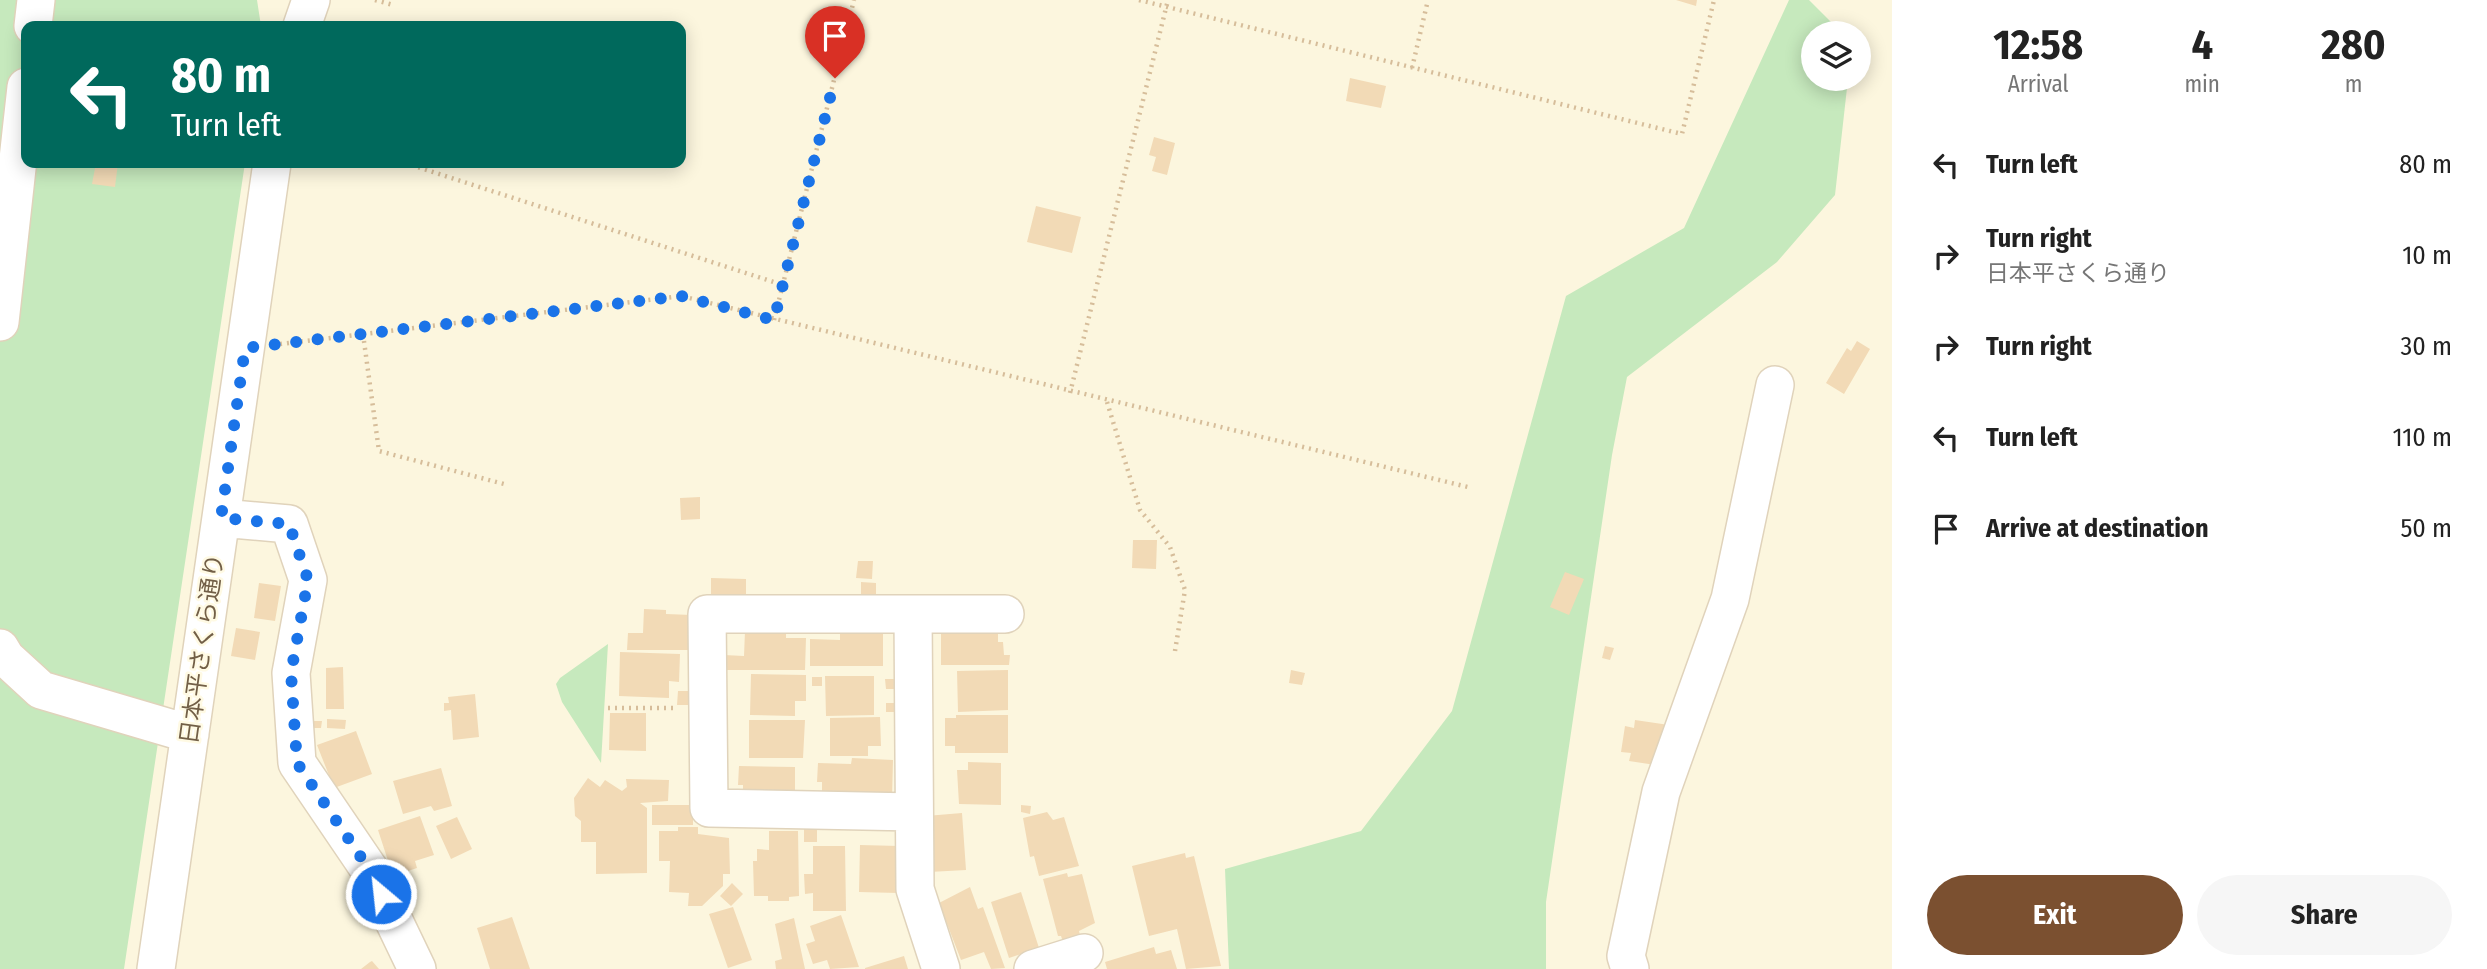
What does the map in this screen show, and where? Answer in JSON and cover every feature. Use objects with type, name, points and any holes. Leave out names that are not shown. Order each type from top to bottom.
[{"type":"street","points":[[34,21],[36,0]]},
{"type":"street","points":[[304,21],[311,0]]},
{"type":"street","points":[[0,322],[21,132]]},
{"type":"street","name":"日本平さくら通り","points":[[156,969],[271,168]]},
{"type":"street","points":[[1630,969],[1626,956],[1661,792],[1730,600],[1775,385]]},
{"type":"street","points":[[221,518],[289,524],[308,580],[291,673],[297,763],[369,869],[417,969]]},
{"type":"street","points":[[914,813],[709,808],[707,614],[1005,614]]},
{"type":"street","points":[[913,614],[915,889],[941,969]]},
{"type":"street","points":[[0,648],[6,658],[41,690],[190,734]]},
{"type":"street","points":[[1033,969],[1084,953]]},
{"type":"path","points":[[375,0],[393,5]]},
{"type":"path","points":[[774,320],[854,0]]},
{"type":"path","points":[[1139,0],[1682,134],[1714,0]]},
{"type":"path","points":[[1070,393],[1168,0]]},
{"type":"path","points":[[1412,68],[1428,0]]},
{"type":"path","points":[[420,168],[783,285]]},
{"type":"path","points":[[245,348],[681,296],[1070,393],[1472,488]]},
{"type":"path","points":[[363,334],[379,451],[504,484]]},
{"type":"path","points":[[1107,401],[1140,510],[1170,547],[1185,590],[1175,651]]},
{"type":"path","points":[[608,708],[709,709]]},
{"type":"green space","points":[[0,0],[257,0],[260,21],[21,21],[21,168],[244,168],[124,969],[0,969]]},
{"type":"green space","points":[[1789,0],[1809,0],[1830,21],[1801,21],[1801,91],[1847,91],[1835,195],[1777,262],[1627,377],[1612,455],[1546,902],[1546,969],[1229,969],[1225,869],[1361,831],[1452,711],[1566,296],[1684,228]]},
{"type":"green space","points":[[608,644],[601,763],[562,702],[556,684],[560,678]]},
{"type":"building","points":[[1676,0],[1697,0],[1696,6]]},
{"type":"building","points":[[1350,78],[1386,86],[1381,108],[1346,101]]},
{"type":"building","points":[[1154,137],[1175,143],[1167,175],[1152,171],[1156,157],[1149,155]]},
{"type":"building","points":[[95,168],[117,168],[115,187],[92,184]]},
{"type":"building","points":[[1036,206],[1081,217],[1072,253],[1027,242]]},
{"type":"building","points":[[1857,341],[1870,349],[1844,394],[1826,383],[1847,348],[1851,351]]},
{"type":"building","points":[[700,497],[700,519],[681,520],[680,498]]},
{"type":"building","points":[[1133,540],[1157,540],[1156,569],[1132,568]]},
{"type":"building","points":[[858,561],[873,561],[872,579],[856,578]]},
{"type":"building","points":[[1565,572],[1584,579],[1569,615],[1550,607]]},
{"type":"building","points":[[711,578],[746,579],[746,597],[711,597]]},
{"type":"building","points":[[861,582],[876,583],[876,597],[861,597]]},
{"type":"building","points":[[259,583],[281,586],[275,621],[254,618]]},
{"type":"building","points":[[644,609],[666,610],[666,614],[692,615],[691,650],[627,650],[628,633],[643,633]]},
{"type":"building","points":[[840,627],[883,627],[883,666],[810,666],[810,639],[840,640]]},
{"type":"building","points":[[236,628],[260,632],[255,660],[231,656]]},
{"type":"building","points":[[941,629],[998,629],[998,642],[1003,642],[1004,655],[1010,655],[1009,665],[941,665]]},
{"type":"building","points":[[745,631],[786,632],[786,638],[806,638],[805,670],[725,670],[724,655],[744,656]]},
{"type":"building","points":[[1605,646],[1614,648],[1610,660],[1602,658]]},
{"type":"building","points":[[620,652],[680,654],[679,682],[669,681],[669,698],[619,696]]},
{"type":"building","points":[[343,667],[344,709],[326,709],[326,668]]},
{"type":"building","points":[[1008,670],[1008,710],[958,712],[957,671]]},
{"type":"building","points":[[1291,670],[1305,673],[1302,685],[1289,683]]},
{"type":"building","points":[[751,674],[806,675],[806,701],[795,701],[795,716],[750,715]]},
{"type":"building","points":[[825,676],[874,676],[874,715],[826,716]]},
{"type":"building","points":[[812,677],[822,677],[822,686],[812,686]]},
{"type":"building","points":[[885,679],[899,679],[898,689],[886,689]]},
{"type":"building","points":[[678,691],[697,691],[697,705],[677,705]]},
{"type":"building","points":[[475,694],[479,737],[453,740],[451,710],[444,711],[444,703],[449,703],[448,697]]},
{"type":"building","points":[[886,703],[899,703],[899,712],[886,712]]},
{"type":"building","points":[[610,713],[646,713],[646,751],[609,750]]},
{"type":"building","points":[[956,715],[1008,715],[1008,753],[955,753],[955,746],[945,746],[945,718],[956,718]]},
{"type":"building","points":[[880,717],[881,746],[868,746],[868,756],[830,756],[830,718]]},
{"type":"building","points":[[327,719],[346,720],[345,729],[327,728]]},
{"type":"building","points":[[749,720],[805,720],[803,758],[749,758]]},
{"type":"building","points":[[1635,720],[1669,725],[1662,766],[1629,761],[1631,753],[1621,752],[1625,726],[1634,728]]},
{"type":"building","points":[[310,721],[322,721],[321,728],[310,728]]},
{"type":"building","points":[[356,731],[372,774],[334,788],[317,745]]},
{"type":"building","points":[[852,758],[893,760],[892,799],[822,794],[822,782],[817,782],[818,763],[851,764]]},
{"type":"building","points":[[968,762],[1001,763],[1001,805],[959,804],[957,770],[968,770]]},
{"type":"building","points":[[739,766],[795,767],[795,804],[743,803],[743,785],[738,785]]},
{"type":"building","points":[[441,768],[452,806],[434,811],[431,806],[403,814],[393,781]]},
{"type":"building","points":[[588,778],[600,787],[605,780],[622,791],[627,787],[626,779],[669,780],[668,801],[640,803],[647,808],[647,873],[596,874],[596,842],[581,842],[581,821],[575,816],[574,798]]},
{"type":"building","points":[[652,805],[693,805],[693,825],[652,825]]},
{"type":"building","points":[[1021,805],[1031,806],[1030,814],[1021,812]]},
{"type":"building","points":[[1047,812],[1053,820],[1064,817],[1079,866],[1039,876],[1034,856],[1030,857],[1023,818]]},
{"type":"building","points":[[962,813],[966,870],[929,872],[926,816]]},
{"type":"building","points":[[420,816],[434,855],[415,861],[417,868],[393,876],[378,830]]},
{"type":"building","points":[[457,817],[472,849],[451,859],[436,826]]},
{"type":"building","points":[[678,827],[698,827],[698,834],[729,838],[730,874],[723,874],[723,886],[702,906],[688,906],[689,893],[669,892],[670,861],[659,861],[659,831],[678,831]]},
{"type":"building","points":[[804,828],[817,828],[817,842],[804,842]]},
{"type":"building","points":[[769,831],[798,831],[799,896],[789,897],[789,901],[768,901],[768,896],[754,896],[753,861],[757,861],[757,849],[769,850]]},
{"type":"building","points":[[860,845],[899,846],[898,893],[859,892]]},
{"type":"building","points":[[813,846],[845,846],[846,911],[813,911],[813,893],[805,894],[804,874],[813,874]]},
{"type":"building","points":[[1185,853],[1186,858],[1194,856],[1221,966],[1186,969],[1177,929],[1149,936],[1132,866]]},
{"type":"building","points":[[1067,873],[1068,877],[1082,874],[1095,923],[1079,931],[1082,943],[1065,948],[1061,936],[1058,936],[1043,879]]},
{"type":"building","points":[[732,883],[743,894],[731,906],[720,896]]},
{"type":"building","points":[[970,887],[978,909],[983,907],[1005,968],[991,969],[984,952],[961,960],[939,903]]},
{"type":"building","points":[[1021,892],[1039,948],[1009,958],[991,902]]},
{"type":"building","points":[[733,907],[752,960],[728,968],[709,914]]},
{"type":"building","points":[[841,915],[859,967],[830,969],[827,960],[813,964],[806,944],[815,941],[810,926]]},
{"type":"building","points":[[512,917],[530,969],[490,969],[477,928]]},
{"type":"building","points":[[794,918],[805,969],[776,969],[775,961],[782,959],[775,924]]},
{"type":"building","points":[[1154,947],[1156,954],[1171,950],[1177,969],[1107,969],[1105,962]]},
{"type":"building","points":[[904,956],[908,969],[865,969],[865,968]]},
{"type":"building","points":[[370,962],[379,969],[361,969]]},
{"type":"route","points":[[381,894],[369,869],[297,763],[291,673],[308,580],[289,524],[221,518],[245,348],[681,296],[774,320],[835,78]]}]
